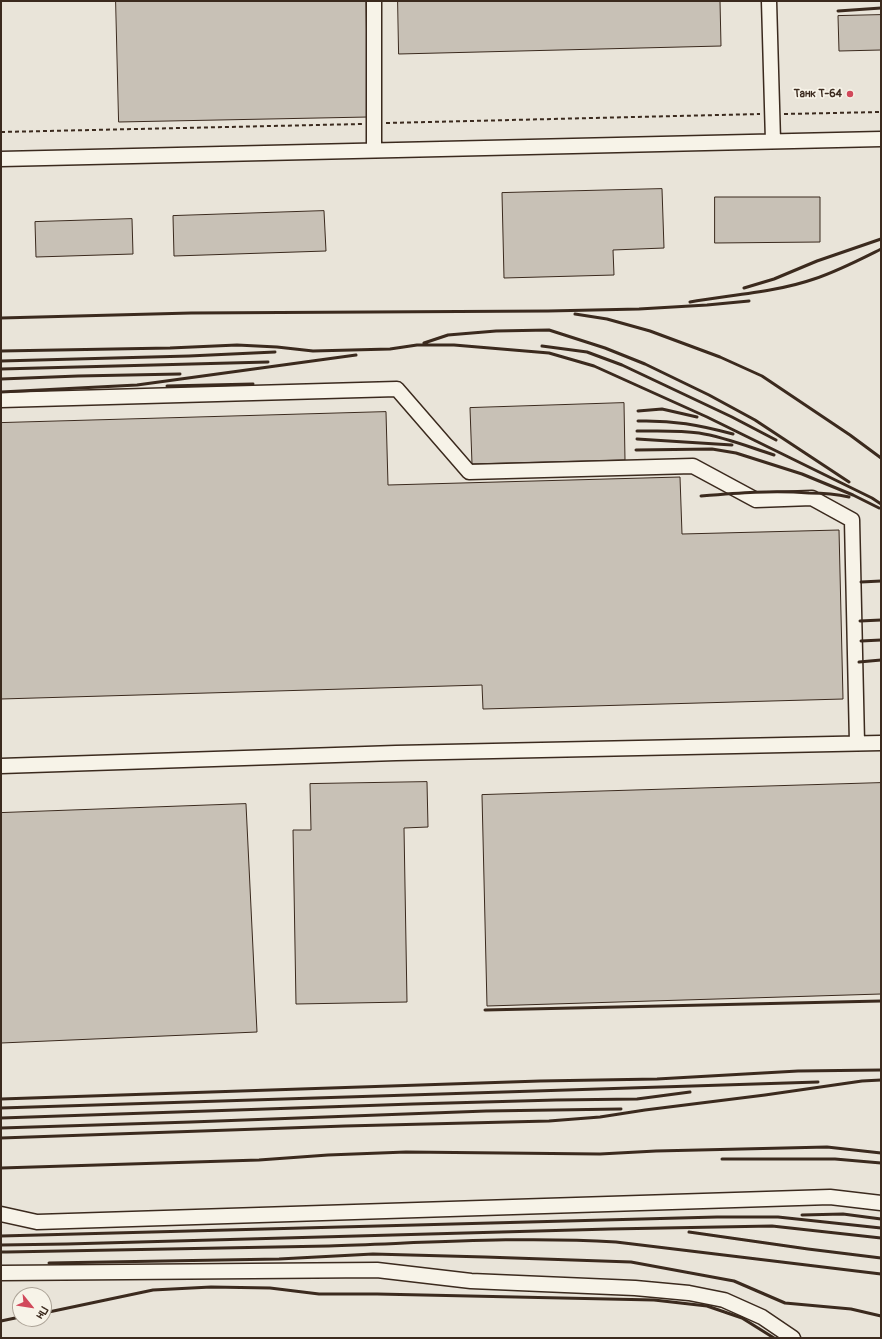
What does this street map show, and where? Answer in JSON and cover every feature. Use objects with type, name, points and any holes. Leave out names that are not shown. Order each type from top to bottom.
[{"type":"lane","points":[[374,1],[374,150]]},
{"type":"lane","points":[[769,1],[772,141]]},
{"type":"lane","points":[[1,159],[881,139]]},
{"type":"lane","points":[[1,400],[397,389],[469,472],[693,466],[756,500],[812,498],[852,520],[857,743]]},
{"type":"lane","points":[[1,766],[396,753],[881,743]]},
{"type":"lane","points":[[1,1214],[37,1222],[830,1197],[881,1203]]},
{"type":"lane","points":[[1,1273],[377,1270],[471,1281],[635,1288],[689,1293],[724,1300],[762,1318],[793,1338]]},
{"type":"path","points":[[1,132],[881,112]]},
{"type":"shaded area","points":[[1,1],[881,1],[881,1338],[1,1338]]},
{"type":"building","points":[[116,1],[366,1],[368,117],[119,122]]},
{"type":"building","points":[[398,1],[720,1],[721,46],[399,54]]},
{"type":"building","points":[[881,15],[881,50],[839,51],[838,16]]},
{"type":"building","points":[[662,189],[664,248],[613,250],[614,275],[504,278],[502,193]]},
{"type":"building","points":[[715,197],[820,197],[820,242],[715,243]]},
{"type":"building","points":[[324,211],[326,251],[174,256],[173,216]]},
{"type":"building","points":[[132,219],[133,254],[36,257],[35,222]]},
{"type":"building","points":[[624,403],[625,460],[472,464],[470,408]]},
{"type":"building","points":[[386,412],[388,485],[680,477],[682,534],[839,530],[843,699],[483,709],[482,685],[1,699],[1,423]]},
{"type":"building","points":[[427,782],[428,827],[404,828],[407,1002],[296,1004],[293,830],[311,830],[310,784]]},
{"type":"building","points":[[881,783],[881,994],[487,1006],[482,795]]},
{"type":"building","points":[[246,804],[257,1032],[1,1043],[1,813]]},
{"type":"railway","points":[[838,11],[881,8]]},
{"type":"railway","points":[[744,288],[774,279],[817,261],[881,239]]},
{"type":"railway","points":[[690,302],[769,290],[800,283],[832,272],[881,249]]},
{"type":"railway","points":[[1,318],[191,313],[639,309],[749,301]]},
{"type":"railway","points":[[575,314],[607,319],[650,331],[720,357],[762,376],[850,435],[881,458]]},
{"type":"railway","points":[[424,343],[448,335],[496,331],[549,330],[605,348],[645,364],[709,395],[755,420],[849,482]]},
{"type":"railway","points":[[1,351],[170,348],[237,345],[313,351],[390,349],[417,345],[454,345],[549,353],[594,366],[707,417],[872,498],[881,504]]},
{"type":"railway","points":[[542,346],[587,352],[622,365],[732,417],[776,440]]},
{"type":"railway","points":[[1,361],[275,352]]},
{"type":"railway","points":[[1,392],[137,385],[356,355]]},
{"type":"railway","points":[[1,369],[268,362]]},
{"type":"railway","points":[[1,379],[180,374]]},
{"type":"railway","points":[[167,386],[253,384]]},
{"type":"railway","points":[[638,411],[662,409],[697,417]]},
{"type":"railway","points":[[638,421],[663,421],[686,424],[733,434]]},
{"type":"railway","points":[[637,431],[676,431],[699,433],[728,440],[774,455]]},
{"type":"railway","points":[[637,439],[732,445]]},
{"type":"railway","points":[[636,450],[712,449],[736,453],[802,474],[853,495],[879,508]]},
{"type":"railway","points":[[701,496],[782,492],[824,493],[849,497]]},
{"type":"railway","points":[[861,582],[881,581]]},
{"type":"railway","points":[[860,621],[881,620]]},
{"type":"railway","points":[[861,641],[881,640]]},
{"type":"railway","points":[[859,662],[881,660]]},
{"type":"railway","points":[[485,1010],[881,1001]]},
{"type":"railway","points":[[1,1099],[540,1081],[657,1079],[798,1071],[881,1070]]},
{"type":"railway","points":[[1,1138],[345,1126],[549,1121],[600,1117],[862,1081],[881,1080]]},
{"type":"railway","points":[[1,1108],[818,1082]]},
{"type":"railway","points":[[1,1118],[413,1104],[637,1099],[690,1092]]},
{"type":"railway","points":[[1,1128],[486,1111],[621,1109]]},
{"type":"railway","points":[[1,1168],[259,1160],[328,1155],[406,1152],[600,1154],[656,1151],[827,1147],[881,1153]]},
{"type":"railway","points":[[722,1159],[835,1159],[881,1163]]},
{"type":"railway","points":[[802,1215],[843,1214],[881,1219]]},
{"type":"railway","points":[[1,1236],[717,1217],[778,1217],[881,1228]]},
{"type":"railway","points":[[1,1245],[772,1226],[881,1238]]},
{"type":"railway","points":[[689,1232],[881,1258]]},
{"type":"railway","points":[[1,1252],[288,1247],[508,1240],[580,1240],[616,1242],[881,1274]]},
{"type":"railway","points":[[49,1263],[279,1259],[373,1254],[631,1262],[734,1281],[785,1303],[851,1309],[881,1316]]},
{"type":"railway","points":[[52,1311],[153,1290],[211,1287],[270,1288],[319,1294],[654,1300],[707,1306],[742,1318],[774,1338]]},
{"type":"railway","points":[[1,1321],[12,1319]]},
{"type":"place","name":"Танк Т-64","points":[[850,94]]}]
